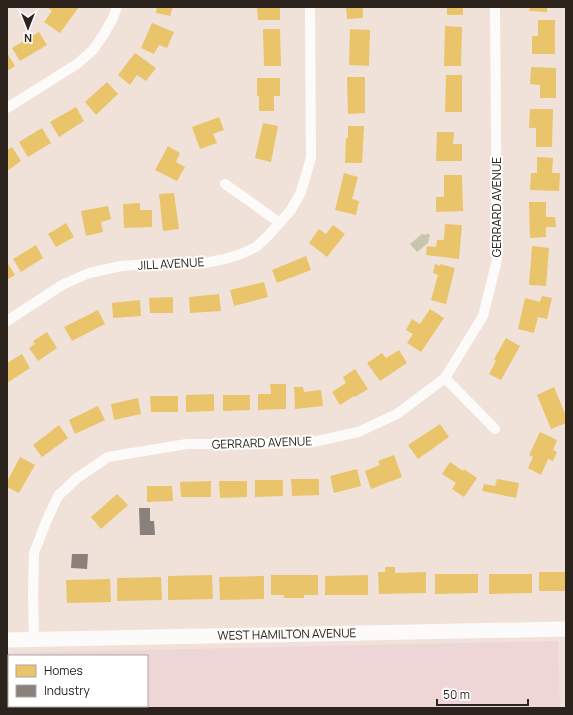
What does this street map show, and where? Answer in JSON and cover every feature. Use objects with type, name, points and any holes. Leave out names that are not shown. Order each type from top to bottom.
[{"type":"street","points":[[7,108],[77,64],[93,50],[107,29],[118,7]]},
{"type":"street","name":"JILL AVENUE","points":[[7,321],[62,285],[89,273],[121,266],[164,263],[198,264],[225,259],[256,247],[268,236],[291,210],[301,192],[311,158],[310,7]]},
{"type":"street","name":"GERRARD AVENUE","points":[[34,640],[34,553],[46,522],[58,496],[77,478],[108,457],[187,444],[313,442],[358,432],[396,414],[445,378],[483,316],[497,260],[495,7]]},
{"type":"street","points":[[225,184],[280,223]]},
{"type":"street","points":[[445,378],[495,429]]},
{"type":"street","name":"WEST HAMILTON AVENUE","points":[[7,640],[566,629]]},
{"type":"shaded area","points":[[428,233],[430,236],[428,243],[417,252],[410,244],[422,234],[426,235]]},
{"type":"shaded area","points":[[558,641],[560,708],[7,708],[7,653]]},
{"type":"building: Homes","points":[[79,7],[60,33],[44,22],[52,11],[48,8]]},
{"type":"building: Homes","points":[[157,7],[173,7],[170,16],[156,13]]},
{"type":"building: Homes","points":[[257,7],[280,7],[280,20],[258,20]]},
{"type":"building: Homes","points":[[346,7],[363,7],[363,18],[347,19]]},
{"type":"building: Homes","points":[[447,7],[463,7],[463,15],[447,15]]},
{"type":"building: Homes","points":[[530,7],[547,7],[547,12],[529,11]]},
{"type":"building: Homes","points":[[538,20],[555,20],[555,54],[532,54],[532,36],[538,36]]},
{"type":"building: Homes","points":[[152,23],[174,32],[167,48],[159,45],[154,54],[141,48]]},
{"type":"building: Homes","points":[[445,26],[462,27],[461,66],[444,66]]},
{"type":"building: Homes","points":[[263,29],[280,29],[281,66],[264,66]]},
{"type":"building: Homes","points":[[350,29],[370,30],[369,66],[349,65]]},
{"type":"building: Homes","points":[[39,32],[47,45],[20,61],[12,48]]},
{"type":"building: Homes","points":[[7,53],[15,66],[7,71]]},
{"type":"building: Homes","points":[[135,53],[156,68],[146,81],[137,75],[130,85],[118,75]]},
{"type":"building: Homes","points":[[531,67],[556,68],[556,98],[540,98],[540,85],[530,84]]},
{"type":"building: Homes","points":[[446,75],[462,75],[462,112],[445,112]]},
{"type":"building: Homes","points":[[347,77],[365,77],[365,113],[348,114]]},
{"type":"building: Homes","points":[[257,78],[280,78],[280,96],[274,96],[274,111],[259,111]]},
{"type":"building: Homes","points":[[107,82],[118,94],[96,115],[85,102]]},
{"type":"building: Homes","points":[[76,107],[84,121],[59,137],[50,122]]},
{"type":"building: Homes","points":[[530,109],[553,109],[552,147],[536,147],[536,128],[529,128]]},
{"type":"building: Homes","points":[[219,117],[224,130],[213,134],[217,143],[200,149],[192,127]]},
{"type":"building: Homes","points":[[263,123],[278,126],[271,162],[255,158]]},
{"type":"building: Homes","points":[[348,126],[364,126],[362,163],[345,163]]},
{"type":"building: Homes","points":[[42,128],[51,143],[28,157],[19,142]]},
{"type":"building: Homes","points":[[437,132],[454,132],[453,144],[462,144],[462,161],[436,161]]},
{"type":"building: Homes","points":[[168,146],[180,153],[176,162],[185,167],[177,181],[155,170]]},
{"type":"building: Homes","points":[[12,147],[21,161],[7,171],[7,150]]},
{"type":"building: Homes","points":[[537,157],[553,158],[552,173],[560,173],[559,191],[530,190],[531,173],[537,173]]},
{"type":"building: Homes","points":[[344,173],[358,177],[352,199],[359,201],[356,215],[335,210]]},
{"type":"building: Homes","points":[[444,175],[462,175],[463,211],[436,212],[436,197],[444,197]]},
{"type":"building: Homes","points":[[174,193],[179,229],[163,231],[159,194]]},
{"type":"building: Homes","points":[[529,202],[546,202],[546,217],[555,217],[556,227],[546,227],[546,237],[530,238]]},
{"type":"building: Homes","points":[[140,203],[140,210],[152,210],[152,227],[124,228],[123,204]]},
{"type":"building: Homes","points":[[108,206],[111,219],[101,222],[103,232],[86,236],[81,211]]},
{"type":"building: Homes","points":[[66,223],[74,237],[56,247],[48,234]]},
{"type":"building: Homes","points":[[445,224],[462,225],[459,259],[426,255],[427,246],[436,247],[437,240],[444,240]]},
{"type":"building: Homes","points":[[333,225],[345,234],[327,257],[309,243],[319,229],[326,234]]},
{"type":"building: Homes","points":[[36,245],[43,258],[21,272],[13,259]]},
{"type":"building: Homes","points":[[532,246],[549,248],[546,286],[529,285]]},
{"type":"building: Homes","points":[[306,256],[311,270],[277,283],[272,270]]},
{"type":"building: Homes","points":[[7,262],[15,275],[7,280]]},
{"type":"building: Homes","points":[[435,264],[455,268],[446,304],[431,300],[438,275],[433,273]]},
{"type":"building: Homes","points":[[264,282],[268,297],[234,306],[230,290]]},
{"type":"building: Homes","points":[[219,294],[221,311],[190,313],[189,297]]},
{"type":"building: Homes","points":[[542,296],[552,298],[547,319],[538,317],[534,333],[518,329],[525,298],[540,302]]},
{"type":"building: Homes","points":[[173,297],[173,313],[150,313],[149,298]]},
{"type":"building: Homes","points":[[140,300],[141,316],[113,318],[112,303]]},
{"type":"building: Homes","points":[[430,309],[444,318],[421,352],[407,343],[413,334],[406,330],[412,319],[420,324]]},
{"type":"building: Homes","points":[[98,310],[105,324],[72,341],[64,327]]},
{"type":"building: Homes","points":[[47,332],[57,348],[38,361],[29,348],[35,344],[33,341]]},
{"type":"building: Homes","points":[[506,338],[520,346],[501,380],[489,374],[496,361],[494,359]]},
{"type":"building: Homes","points":[[399,350],[407,363],[380,381],[367,363],[382,353],[386,358]]},
{"type":"building: Homes","points":[[22,354],[30,368],[7,383],[7,363]]},
{"type":"building: Homes","points":[[355,369],[368,389],[340,405],[332,392],[346,383],[343,377]]},
{"type":"building: Homes","points":[[270,384],[286,384],[286,409],[258,410],[258,394],[271,394]]},
{"type":"building: Homes","points":[[294,387],[303,387],[304,392],[321,390],[323,406],[295,409]]},
{"type":"building: Homes","points":[[554,387],[566,416],[566,423],[551,429],[537,395]]},
{"type":"building: Homes","points":[[214,394],[214,411],[186,412],[186,395]]},
{"type":"building: Homes","points":[[223,395],[250,395],[250,410],[223,411]]},
{"type":"building: Homes","points":[[150,396],[178,396],[178,412],[151,412]]},
{"type":"building: Homes","points":[[138,398],[141,414],[114,420],[111,404]]},
{"type":"building: Homes","points":[[98,406],[105,420],[75,434],[69,420]]},
{"type":"building: Homes","points":[[440,424],[449,437],[418,459],[408,445]]},
{"type":"building: Homes","points":[[59,425],[68,438],[42,457],[33,445]]},
{"type":"building: Homes","points":[[540,432],[557,440],[553,450],[557,452],[553,461],[548,459],[541,475],[528,468],[533,457],[529,455]]},
{"type":"building: Homes","points":[[394,455],[402,477],[371,489],[365,471],[380,465],[378,461]]},
{"type":"building: Homes","points":[[20,457],[35,465],[19,493],[7,487],[7,482]]},
{"type":"building: Homes","points":[[450,462],[477,478],[464,497],[452,489],[456,483],[442,474]]},
{"type":"building: Homes","points":[[357,469],[361,486],[334,493],[330,476]]},
{"type":"building: Homes","points":[[291,479],[319,479],[319,495],[292,496]]},
{"type":"building: Homes","points":[[497,479],[519,483],[516,498],[482,491],[484,484],[495,486]]},
{"type":"building: Homes","points":[[255,480],[283,480],[283,496],[255,497]]},
{"type":"building: Homes","points":[[211,481],[211,497],[181,497],[180,482]]},
{"type":"building: Homes","points":[[219,481],[247,481],[247,497],[220,498]]},
{"type":"building: Homes","points":[[147,486],[172,486],[173,501],[147,502]]},
{"type":"building: Homes","points":[[117,494],[128,505],[101,529],[91,517]]},
{"type":"building: Homes","points":[[385,567],[395,567],[395,573],[426,572],[426,593],[379,594],[378,572],[385,572]]},
{"type":"building: Homes","points":[[539,572],[566,572],[566,591],[539,591]]},
{"type":"building: Homes","points":[[435,574],[478,574],[478,593],[435,594]]},
{"type":"building: Homes","points":[[489,574],[532,574],[532,593],[489,594]]},
{"type":"building: Homes","points":[[212,575],[213,599],[168,600],[168,576]]},
{"type":"building: Homes","points":[[271,575],[318,575],[318,595],[304,595],[304,598],[284,598],[284,595],[271,595]]},
{"type":"building: Homes","points":[[368,575],[368,595],[325,595],[325,576]]},
{"type":"building: Homes","points":[[264,576],[264,599],[220,600],[219,577]]},
{"type":"building: Homes","points":[[161,577],[162,600],[117,601],[117,578]]},
{"type":"building: Homes","points":[[110,579],[111,602],[67,603],[66,580]]},
{"type":"building: Industry","points":[[139,508],[150,508],[150,521],[154,521],[155,535],[140,535]]},
{"type":"building: Industry","points":[[72,554],[88,554],[87,569],[71,568]]}]
